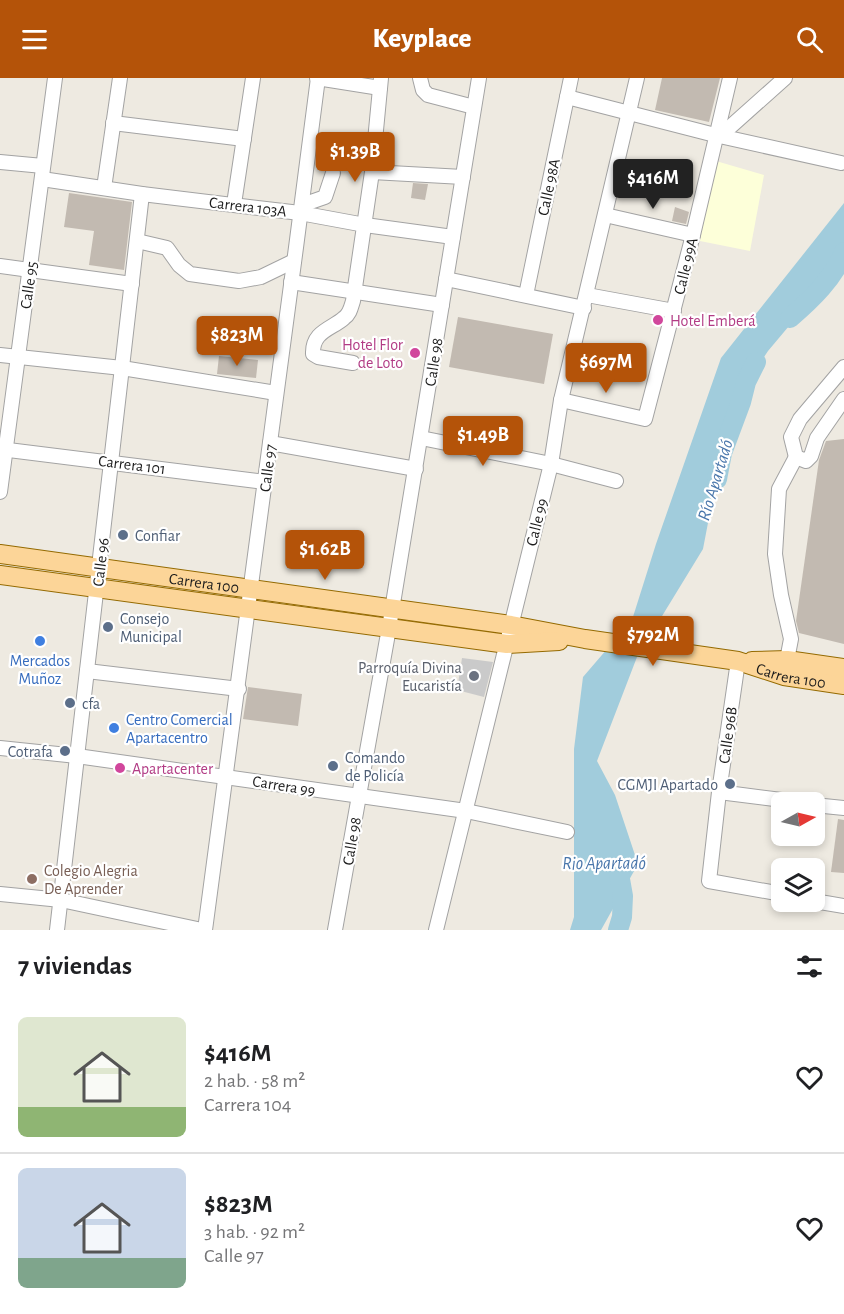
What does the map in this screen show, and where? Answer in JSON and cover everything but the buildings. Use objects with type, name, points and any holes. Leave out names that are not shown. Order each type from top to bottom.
[{"type":"main road","name":"Carrera 100","points":[[0,554],[511,625],[585,639],[707,657],[738,661],[787,660],[844,668]]},
{"type":"main road","name":"Carrera 100","points":[[0,575],[507,644],[585,639]]},
{"type":"main road","name":"Carrera 100","points":[[738,661],[784,676],[844,685]]},
{"type":"street","name":"Calle 95","points":[[0,492],[3,449],[18,357],[55,78]]},
{"type":"street","points":[[104,188],[120,78]]},
{"type":"street","points":[[234,204],[253,78]]},
{"type":"street","points":[[318,78],[381,83],[356,292],[351,311],[346,317],[325,329],[313,347],[313,354],[318,357],[353,363]]},
{"type":"street","name":"Calle 97","points":[[203,930],[253,589],[276,393],[318,78]]},
{"type":"street","points":[[420,78],[423,90],[428,95],[474,107]]},
{"type":"street","name":"Calle 98","points":[[334,930],[389,628],[479,78]]},
{"type":"street","name":"Calle 98A","points":[[526,295],[571,78]]},
{"type":"street","name":"Calle 99","points":[[437,930],[550,464],[561,400],[637,78]]},
{"type":"street","name":"Calle 99A","points":[[561,400],[645,419],[718,136],[730,78]]},
{"type":"street","points":[[718,136],[785,78]]},
{"type":"street","points":[[567,97],[718,136],[841,163]]},
{"type":"street","points":[[113,123],[244,139]]},
{"type":"street","name":"Carrera 103A","points":[[0,162],[104,188],[234,204],[301,209],[365,225],[453,237]]},
{"type":"street","points":[[372,172],[463,177]]},
{"type":"street","points":[[301,209],[325,197],[333,173]]},
{"type":"street","name":"Calle 96","points":[[57,930],[142,194]]},
{"type":"street","points":[[605,215],[693,235]]},
{"type":"street","points":[[137,241],[166,248],[179,265],[190,274],[239,281],[261,277],[294,261]]},
{"type":"street","points":[[0,266],[132,284]]},
{"type":"street","points":[[446,279],[526,295],[674,311]]},
{"type":"street","points":[[291,282],[442,305]]},
{"type":"street","points":[[0,355],[122,368],[276,393]]},
{"type":"street","points":[[787,660],[791,639],[775,554],[779,489],[796,457],[791,437],[800,419],[844,367]]},
{"type":"street","points":[[796,457],[806,460],[811,456],[817,438],[844,399]]},
{"type":"street","points":[[421,438],[550,464],[616,481]]},
{"type":"street","points":[[270,443],[416,469]]},
{"type":"street","name":"Carrera 101","points":[[3,449],[265,482]]},
{"type":"street","name":"Calle 96B","points":[[738,661],[709,881],[771,892]]},
{"type":"street","points":[[87,671],[239,689]]},
{"type":"street","name":"Carrera 99","points":[[0,748],[226,776],[466,811],[567,832]]},
{"type":"street","points":[[719,792],[771,799]]},
{"type":"street","points":[[825,806],[844,808]]},
{"type":"street","points":[[0,894],[61,900],[203,930]]},
{"type":"street","points":[[825,902],[844,906]]},
{"type":"shaded area","points":[[716,161],[764,175],[750,251],[700,241]]},
{"type":"shaded area","name":"Parroquía Divina Eucaristía","points":[[462,658],[493,662],[484,697],[457,690]]},
{"type":"water","name":"Rio Apartadó","points":[[844,203],[844,252],[810,301],[768,351],[730,408],[703,549],[637,657],[597,761],[615,795],[638,864],[601,930],[570,930],[574,917],[574,749],[583,677],[632,620],[721,358]]},
{"type":"waterway","name":"Río Apartadó","points":[[790,318],[821,288],[834,271],[844,252]]},
{"type":"waterway","name":"Río Apartadó","points":[[717,479],[722,453],[746,382],[756,362]]},
{"type":"waterway","name":"Río Apartadó","points":[[618,868],[623,896],[622,917],[618,930]]},
{"type":"place","name":"Hotel Emberá","points":[[658,320]]},
{"type":"place","name":"Hotel Flor de Loto","points":[[415,353]]},
{"type":"place","name":"Confiar","points":[[123,535]]},
{"type":"place","name":"Consejo Municipal","points":[[108,627]]},
{"type":"place","name":"Mercados Muñoz","points":[[40,641]]},
{"type":"place","name":"Parroquía Divina Eucaristía","points":[[474,676]]},
{"type":"place","name":"cfa","points":[[70,703]]},
{"type":"place","name":"Centro Comercial Apartacentro","points":[[114,728]]},
{"type":"place","name":"Cotrafa","points":[[65,751]]},
{"type":"place","name":"Comando de Policía","points":[[333,766]]},
{"type":"place","name":"Apartacenter","points":[[120,768]]},
{"type":"place","name":"CGMJI Apartado","points":[[730,784]]},
{"type":"place","name":"Colegio Alegria De Aprender","points":[[32,879]]}]
